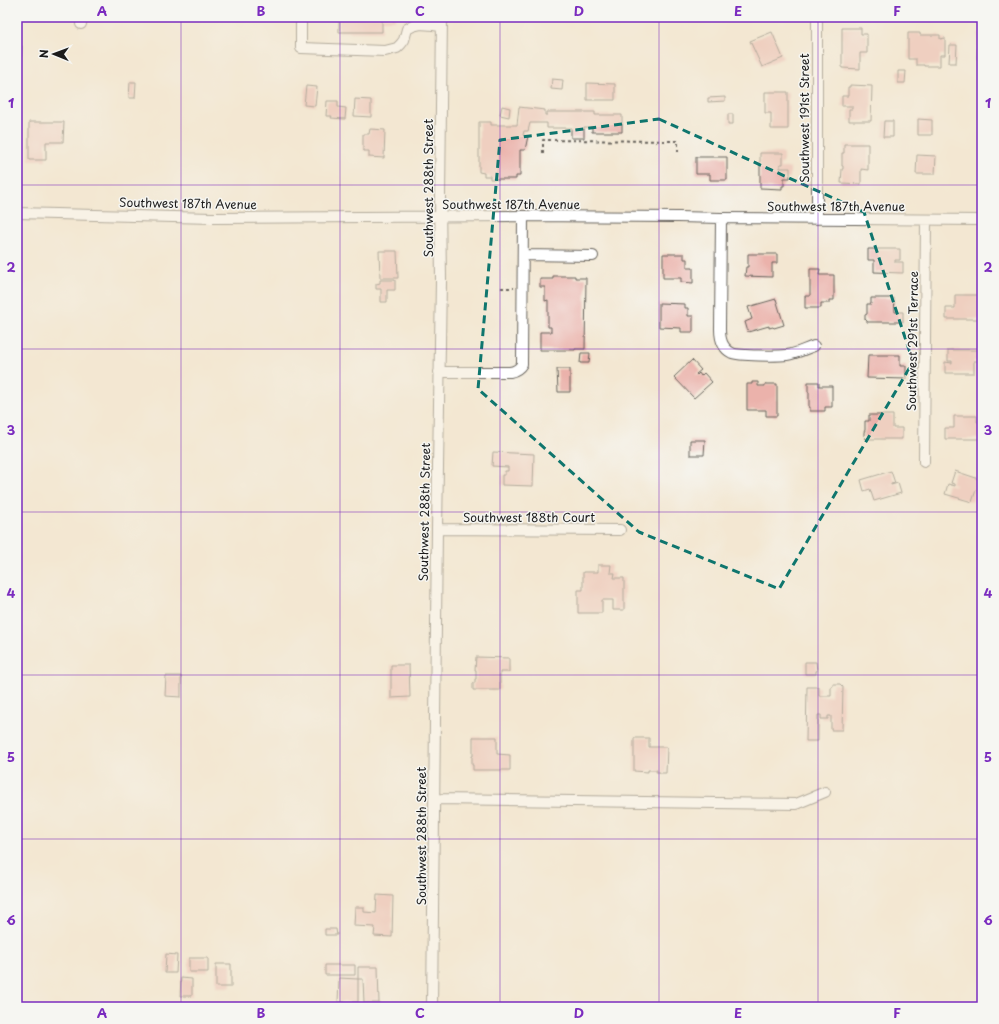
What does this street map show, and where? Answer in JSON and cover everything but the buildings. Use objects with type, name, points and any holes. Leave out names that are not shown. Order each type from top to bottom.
[{"type":"street","points":[[301,17],[301,48],[385,51],[397,48],[404,40],[407,29],[418,24],[442,21]]},
{"type":"street","name":"Southwest 191st Street","points":[[817,17],[817,219]]},
{"type":"street","name":"Southwest 288th Street","points":[[432,1007],[441,280],[442,21]]},
{"type":"street","name":"Southwest 187th Avenue","points":[[17,213],[212,218],[523,216],[982,220]]},
{"type":"street","points":[[439,372],[510,372],[516,371],[520,368],[522,364],[523,216]]},
{"type":"street","points":[[721,218],[720,329],[722,344],[732,353],[740,355],[788,355],[814,346]]},
{"type":"street","name":"Southwest 291st Terrace","points":[[924,462],[926,220]]},
{"type":"street","points":[[523,254],[593,256]]},
{"type":"street","name":"Southwest 188th Court","points":[[437,529],[620,530]]},
{"type":"street","points":[[434,799],[796,804],[825,792]]},
{"type":"path","points":[[543,153],[543,140],[678,141],[678,154]]},
{"type":"highlighted area","points":[[659,119],[864,212],[913,362],[779,589],[639,532],[478,389],[500,140]]}]
